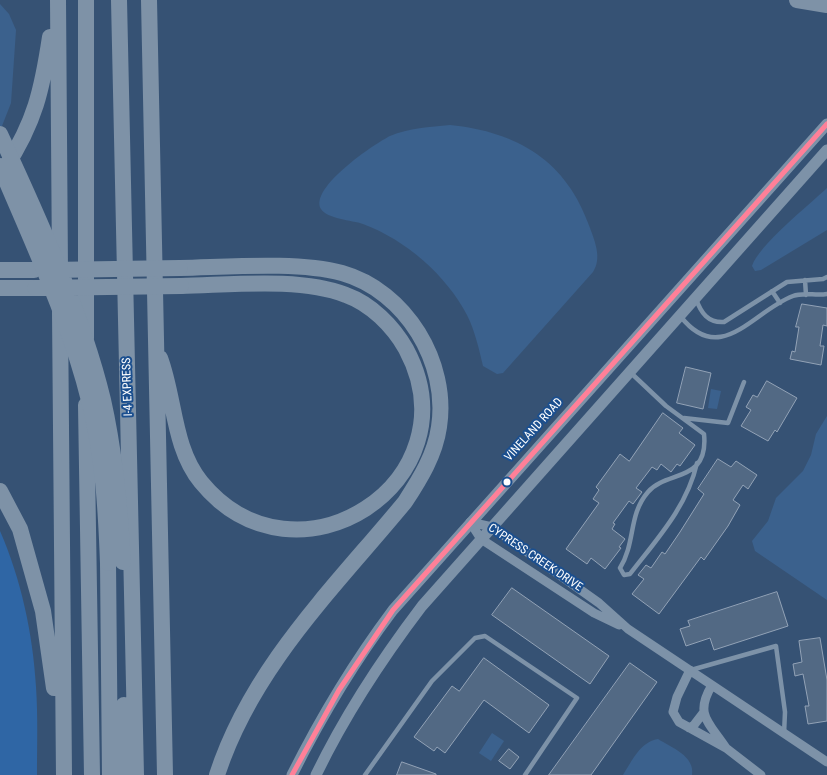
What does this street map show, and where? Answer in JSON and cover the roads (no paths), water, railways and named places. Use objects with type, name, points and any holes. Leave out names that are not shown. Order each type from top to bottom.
[{"type":"highway","points":[[0,174],[26,135],[43,86],[56,0]]},
{"type":"highway","points":[[56,0],[64,775]]},
{"type":"highway","points":[[86,0],[86,342],[92,775]]},
{"type":"highway","name":"I-4 EXPRESS","points":[[119,0],[136,775]]},
{"type":"highway","points":[[149,0],[165,775]]},
{"type":"highway","points":[[797,0],[827,5]]},
{"type":"highway","points":[[0,134],[58,269],[75,314],[102,398],[118,485],[110,775]]},
{"type":"highway","points":[[0,166],[65,325],[90,405],[116,562],[124,775]]},
{"type":"highway","points":[[0,270],[311,267],[344,274],[361,281],[391,302],[405,315],[418,332],[436,372],[440,394],[439,428],[431,456],[418,483],[276,657],[253,693],[224,753],[217,775]]},
{"type":"highway","points":[[0,288],[308,285],[330,289],[364,304],[395,331],[412,360],[420,390],[421,422],[414,451],[399,479],[376,502],[352,519],[321,529],[286,529],[252,522],[226,508],[200,482],[183,452],[169,382],[156,347]]},
{"type":"highway","points":[[0,492],[20,529],[43,611],[54,687],[62,721]]},
{"type":"street","name":"VINELAND ROAD","points":[[292,775],[330,703],[372,638],[393,610],[827,124]]},
{"type":"street","points":[[316,775],[350,710],[390,649],[422,606],[827,150]]},
{"type":"street","points":[[666,303],[680,316]]},
{"type":"street","points":[[616,359],[630,372]]},
{"type":"street","name":"CYPRESS CREEK DRIVE","points":[[470,522],[492,527],[599,603],[628,629]]},
{"type":"street","name":"CYPRESS CREEK DRIVE","points":[[470,522],[481,538],[594,613],[628,629],[827,762]]},
{"type":"street","points":[[690,670],[677,697],[673,712],[679,722],[726,748],[761,775]]},
{"type":"street","points":[[712,685],[703,700],[704,712],[726,748]]},
{"type":"street","points":[[689,728],[694,725],[704,712]]},
{"type":"lane","points":[[696,297],[706,317],[716,322],[724,322],[787,282],[827,277]]},
{"type":"lane","points":[[805,280],[806,295]]},
{"type":"lane","points":[[772,292],[780,303]]},
{"type":"lane","points":[[680,316],[696,332],[715,338],[735,333],[780,303],[794,296],[827,294]]},
{"type":"lane","points":[[630,372],[704,434],[705,448],[697,463],[693,482],[678,512],[630,574],[624,575],[620,568],[628,554],[633,518],[648,492],[656,486],[684,474],[697,463]]},
{"type":"lane","points":[[683,418],[728,423],[744,382]]},
{"type":"lane","points":[[365,775],[432,681],[475,638],[485,636],[577,698],[525,775]]},
{"type":"lane","points":[[690,670],[776,646],[785,712],[784,734]]}]
